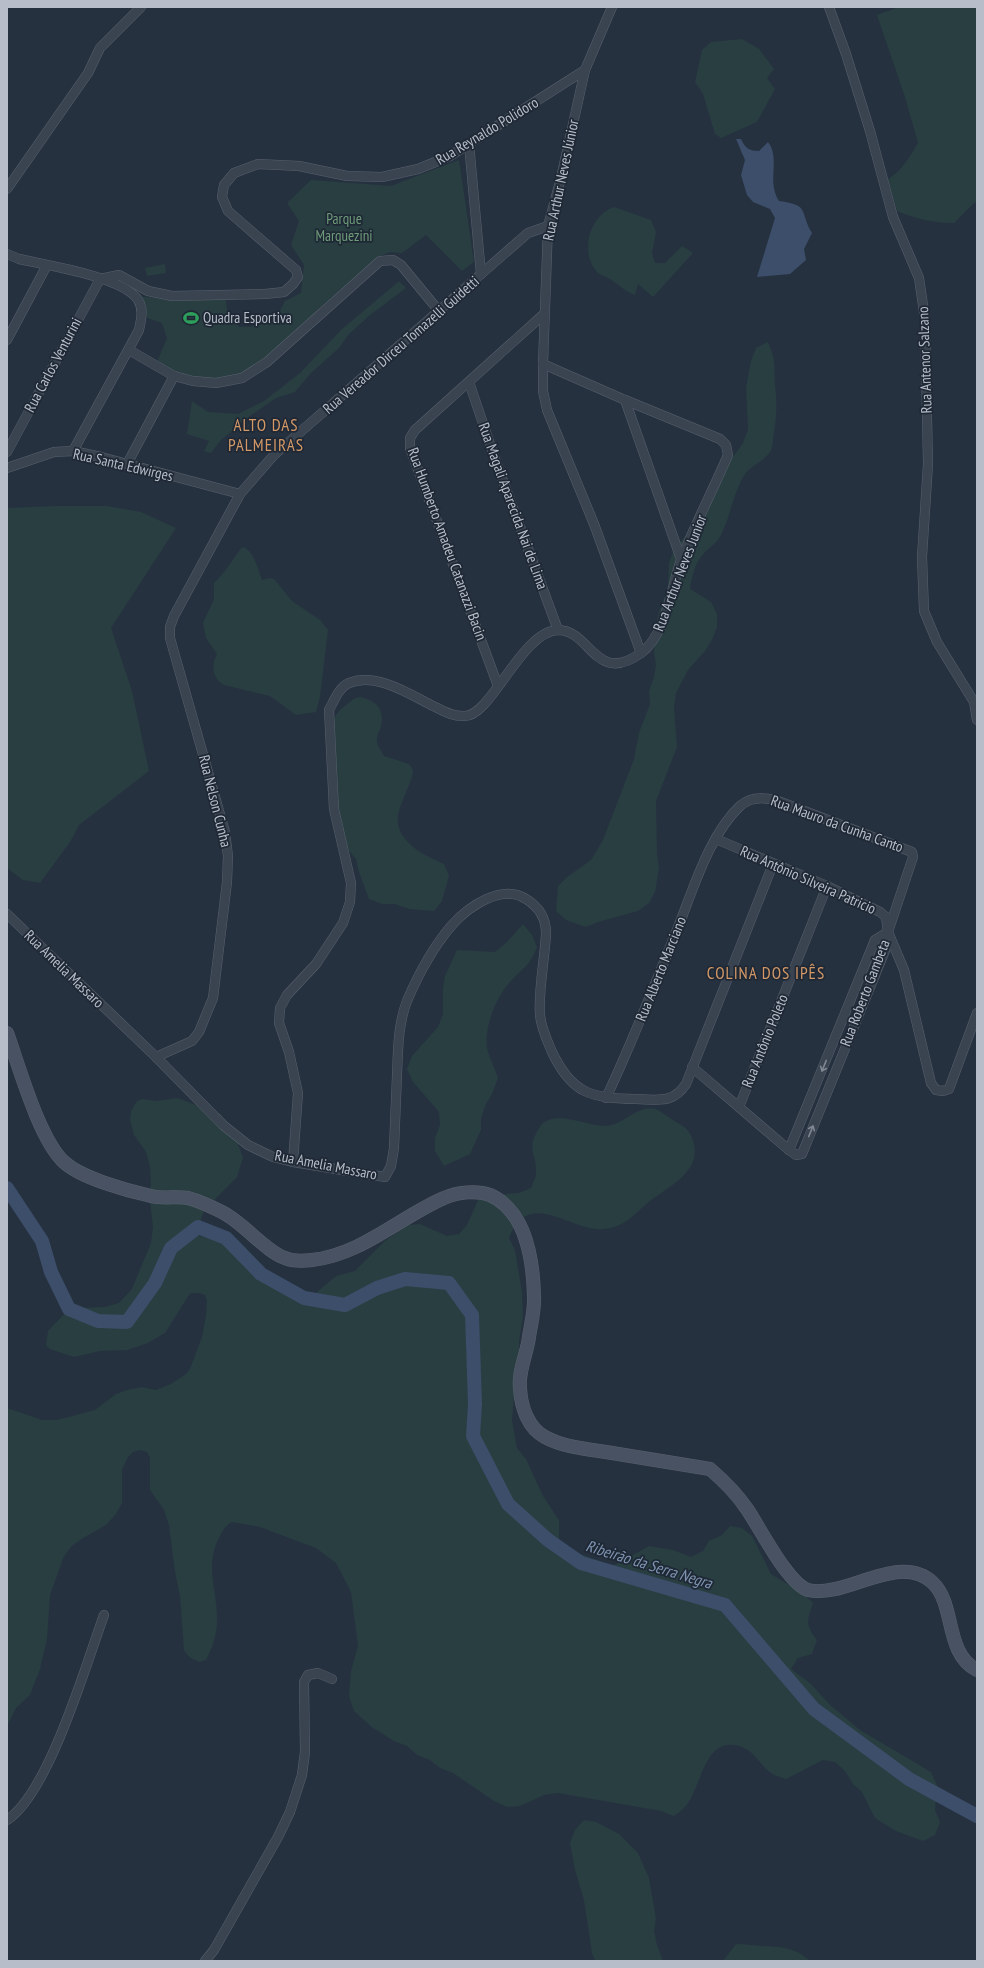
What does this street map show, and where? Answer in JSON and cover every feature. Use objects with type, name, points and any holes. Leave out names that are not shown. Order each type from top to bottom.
[{"type":"street","points":[[7,189],[88,73],[100,48],[141,7]]},
{"type":"street","points":[[585,70],[612,7]]},
{"type":"street","name":"Rua Antenor Salzano","points":[[829,7],[846,54],[870,131],[893,217],[919,278],[925,319],[928,464],[922,557],[924,611],[937,642],[974,702],[977,714]]},
{"type":"street","name":"Rua Reynaldo Polidoro","points":[[100,279],[119,275],[148,290],[172,296],[265,294],[284,292],[293,284],[298,276],[296,270],[228,211],[222,197],[224,185],[234,173],[258,164],[299,166],[347,176],[382,177],[418,169],[450,156],[585,70]]},
{"type":"street","name":"Rua Arthur Neves Júnior","points":[[585,70],[561,178],[548,226],[544,314],[543,391],[547,410],[594,524],[641,653]]},
{"type":"street","points":[[469,144],[481,274]]},
{"type":"street","name":"Rua Vereador Dirceu Tomazelli Guidetti","points":[[174,616],[240,494],[274,455],[528,233],[548,226]]},
{"type":"street","points":[[7,254],[19,259],[110,281],[131,292],[139,300],[142,313],[139,330],[130,350],[73,451]]},
{"type":"street","points":[[130,350],[174,376],[193,381],[216,383],[242,378],[267,362],[380,262],[393,260],[401,265],[439,311]]},
{"type":"street","points":[[7,340],[47,265]]},
{"type":"street","name":"Rua Carlos Venturini","points":[[7,452],[100,279]]},
{"type":"street","name":"Rua Humberto Amadeu Catanazzi Bacin","points":[[498,686],[410,443],[410,438],[415,430],[544,314]]},
{"type":"street","name":"Rua Arthur Neves Junior","points":[[543,364],[720,439],[726,445],[728,455],[682,559],[660,628],[652,643],[641,653],[625,662],[611,663],[597,657],[574,635],[558,630]]},
{"type":"street","points":[[127,464],[174,376]]},
{"type":"street","name":"Rua Magali Aparecida Nai de Lima","points":[[469,382],[496,462],[558,630]]},
{"type":"street","points":[[625,400],[682,559]]},
{"type":"street","name":"Rua Santa Edwirges","points":[[7,468],[54,452],[73,451],[240,494]]},
{"type":"street","name":"Rua Nelson Cunha","points":[[156,1057],[192,1041],[199,1032],[213,998],[227,882],[228,856],[225,832],[170,638],[170,627],[174,616]]},
{"type":"street","points":[[293,1162],[298,1093],[289,1052],[279,1023],[280,1008],[287,995],[320,958],[343,923],[350,902],[351,882],[334,809],[329,710],[336,696],[348,684],[365,680],[386,684],[449,714],[466,716],[478,710],[527,648],[546,634],[558,630]]},
{"type":"street","points":[[977,714],[977,720]]},
{"type":"street","name":"Rua Mauro da Cunha Canto","points":[[716,840],[726,823],[741,805],[751,800],[764,797],[778,800],[910,850],[913,857],[888,932]]},
{"type":"street","name":"Rua Antônio Silveira Patricio","points":[[716,840],[827,886],[880,912],[886,917],[888,932]]},
{"type":"street","name":"Rua Alberto Marciano","points":[[606,1098],[630,1046],[705,862],[716,840]]},
{"type":"street","points":[[606,1098],[668,1099],[679,1094],[686,1084],[773,864]]},
{"type":"street","name":"Rua Antônio Poleto","points":[[739,1107],[827,886]]},
{"type":"street","name":"Rua Amelia Massaro","points":[[7,914],[156,1057],[223,1125],[243,1141],[273,1157],[293,1162],[385,1177],[391,1166],[394,1148],[400,1023],[407,1001],[425,964],[452,926],[466,912],[491,897],[508,893],[518,894],[528,900],[540,911],[546,922],[540,1015],[544,1034],[557,1063],[568,1080],[582,1090],[606,1098]]},
{"type":"street","points":[[888,932],[904,970],[932,1082],[936,1090],[943,1091],[949,1088],[977,1013]]},
{"type":"street","name":"Rua Roberto Gambeta","points":[[888,932],[886,948],[802,1154],[796,1155],[789,1150],[875,940],[888,932]]},
{"type":"street","points":[[7,1033],[43,1130],[54,1151],[65,1164],[96,1180],[154,1197],[188,1198],[217,1210],[231,1217],[269,1248],[285,1258],[312,1260],[338,1254],[358,1246],[445,1197],[477,1192],[491,1196],[508,1208],[522,1227],[527,1245],[534,1297],[529,1340],[520,1373],[520,1387],[524,1415],[543,1437],[578,1448],[710,1469],[724,1482],[747,1508],[786,1571],[798,1584],[806,1589],[818,1592],[834,1590],[860,1581],[895,1573],[910,1572],[922,1576],[934,1584],[941,1596],[955,1643],[964,1659],[977,1670]]},
{"type":"street","points":[[692,1067],[789,1150]]},
{"type":"street","points":[[7,1820],[32,1793],[60,1737],[104,1615]]},
{"type":"street","points":[[204,1961],[214,1950],[278,1837],[290,1812],[302,1775],[304,1760],[304,1682],[308,1675],[318,1673],[332,1679]]},
{"type":"green space","points":[[899,7],[977,7],[977,206],[975,202],[954,223],[925,220],[897,211],[888,179],[902,168],[918,143],[905,97],[877,15]]},
{"type":"green space","points":[[742,39],[759,49],[774,69],[767,78],[775,89],[757,122],[721,138],[715,134],[703,94],[695,82],[702,50],[711,42]]},
{"type":"green space","name":"Parque Marquezini","points":[[459,160],[474,262],[462,271],[426,235],[402,253],[390,252],[378,257],[326,302],[291,336],[260,362],[241,375],[215,381],[177,375],[157,362],[167,338],[162,323],[147,318],[142,297],[226,300],[228,321],[237,322],[239,327],[249,327],[274,322],[285,301],[301,293],[304,265],[291,245],[299,221],[287,203],[311,180],[391,186]]},
{"type":"green space","points":[[614,207],[651,220],[656,232],[652,253],[655,263],[665,263],[682,246],[693,253],[653,297],[638,284],[635,295],[631,293],[598,273],[592,264],[588,245],[593,226],[606,211]]},
{"type":"green space","points":[[165,264],[166,273],[147,276],[145,268]]},
{"type":"green space","points":[[399,281],[406,288],[370,315],[349,334],[339,348],[311,373],[295,392],[276,398],[247,418],[220,441],[211,453],[204,451],[209,441],[187,434],[192,401],[208,412],[238,414],[264,401],[300,373],[341,330]]},
{"type":"green space","points":[[768,342],[774,363],[776,403],[776,419],[772,448],[765,458],[749,469],[743,477],[721,535],[718,540],[705,552],[694,569],[690,589],[711,602],[717,614],[717,627],[712,640],[705,651],[688,670],[676,693],[674,708],[677,747],[656,801],[657,855],[659,868],[655,892],[649,903],[638,911],[598,922],[586,927],[566,920],[556,911],[558,886],[567,877],[591,860],[603,840],[634,759],[639,733],[650,704],[649,691],[656,665],[654,652],[656,627],[658,615],[668,588],[669,563],[674,550],[690,530],[719,472],[743,443],[748,429],[746,388],[751,361],[756,348]]},
{"type":"green space","points":[[107,506],[141,512],[176,528],[111,628],[132,691],[149,771],[79,825],[70,842],[40,883],[23,880],[7,868],[7,508]]},
{"type":"green space","points":[[242,547],[253,556],[262,580],[270,578],[274,579],[292,601],[320,620],[328,630],[320,697],[316,712],[296,715],[270,696],[224,685],[215,675],[213,667],[217,654],[206,638],[203,623],[214,599],[214,583]]},
{"type":"green space","points":[[361,697],[375,703],[382,715],[377,741],[384,756],[409,764],[413,770],[412,777],[399,810],[398,824],[406,840],[420,852],[444,864],[449,876],[442,901],[434,911],[409,909],[395,904],[382,904],[369,899],[356,859],[345,846],[340,823],[330,733],[336,715],[341,709],[355,698]]},
{"type":"green space","points":[[523,924],[532,935],[537,947],[526,966],[505,987],[500,995],[492,1014],[487,1034],[488,1052],[498,1078],[492,1094],[486,1104],[481,1118],[481,1130],[470,1154],[444,1166],[435,1151],[435,1138],[440,1125],[439,1112],[413,1082],[407,1069],[412,1056],[438,1027],[443,1014],[443,988],[445,976],[457,950],[495,952],[506,943]]},
{"type":"green space","points":[[177,1098],[221,1114],[233,1129],[243,1158],[237,1177],[204,1210],[198,1229],[199,1236],[211,1239],[225,1239],[245,1247],[261,1265],[277,1290],[295,1297],[302,1297],[316,1293],[336,1276],[355,1271],[385,1241],[407,1225],[420,1224],[447,1236],[459,1234],[467,1225],[480,1196],[519,1193],[531,1188],[536,1173],[532,1148],[538,1130],[543,1123],[557,1118],[605,1126],[619,1122],[644,1109],[651,1108],[658,1110],[686,1128],[692,1137],[695,1151],[689,1169],[675,1183],[624,1222],[612,1228],[592,1228],[539,1213],[528,1215],[518,1223],[509,1238],[515,1250],[522,1292],[523,1317],[519,1341],[519,1369],[514,1396],[512,1420],[517,1448],[526,1459],[543,1496],[559,1520],[559,1546],[613,1566],[649,1546],[673,1550],[691,1557],[703,1551],[709,1541],[722,1535],[730,1526],[742,1528],[752,1536],[771,1574],[804,1594],[813,1603],[809,1614],[808,1623],[810,1630],[817,1640],[812,1654],[798,1658],[791,1669],[811,1684],[829,1704],[860,1730],[931,1772],[937,1785],[935,1810],[940,1822],[935,1835],[923,1841],[896,1831],[875,1818],[862,1792],[853,1784],[845,1771],[835,1762],[823,1760],[786,1779],[771,1773],[747,1749],[730,1745],[721,1747],[714,1752],[708,1760],[689,1801],[684,1808],[674,1816],[661,1811],[558,1793],[544,1795],[520,1806],[507,1807],[494,1801],[453,1773],[440,1768],[430,1760],[417,1755],[407,1746],[394,1741],[373,1728],[354,1711],[349,1696],[351,1671],[358,1646],[351,1592],[336,1563],[316,1548],[260,1527],[232,1522],[220,1535],[212,1559],[217,1611],[215,1637],[206,1660],[200,1662],[195,1660],[184,1650],[180,1596],[175,1572],[169,1525],[164,1510],[150,1490],[150,1458],[147,1452],[141,1450],[133,1452],[128,1457],[122,1470],[122,1503],[116,1514],[106,1525],[72,1546],[64,1556],[50,1595],[47,1639],[40,1669],[30,1695],[16,1708],[7,1726],[7,1408],[42,1420],[57,1420],[95,1410],[116,1394],[127,1390],[142,1387],[156,1390],[171,1384],[186,1374],[190,1369],[202,1337],[207,1301],[205,1295],[191,1293],[165,1333],[148,1343],[127,1350],[100,1351],[74,1357],[50,1349],[46,1345],[48,1331],[65,1313],[78,1308],[105,1307],[119,1303],[132,1289],[151,1243],[153,1227],[149,1192],[151,1185],[150,1166],[146,1152],[134,1135],[130,1120],[131,1111],[137,1101],[143,1099],[157,1101]]},
{"type":"green space","points":[[584,1820],[596,1822],[619,1834],[638,1853],[649,1878],[656,1919],[654,1931],[663,1961],[595,1961],[592,1953],[584,1900],[575,1870],[570,1843],[575,1830]]},
{"type":"green space","points":[[736,1944],[793,1950],[810,1961],[723,1961]]},
{"type":"water","points":[[736,139],[741,139],[744,145],[750,150],[756,151],[759,151],[768,142],[772,149],[774,163],[773,178],[775,193],[779,201],[800,207],[812,233],[804,249],[806,260],[790,274],[757,277],[775,218],[770,209],[753,202],[747,195],[741,175],[745,160]]},
{"type":"waterway","name":"Ribeirão da Serra Negra","points":[[7,1188],[42,1241],[51,1272],[69,1309],[98,1321],[127,1322],[155,1283],[171,1248],[198,1227],[226,1238],[261,1274],[304,1298],[345,1305],[377,1288],[405,1279],[449,1283],[472,1315],[475,1404],[473,1436],[508,1504],[548,1540],[581,1563],[725,1605],[814,1709],[909,1779],[977,1816]]},
{"type":"place","name":"Quadra Esportiva","points":[[191,318]]},
{"type":"district","name":"ALTO DAS PALMEIRAS","points":[[266,435]]},
{"type":"district","name":"COLINA DOS IPÊS","points":[[766,973]]}]
